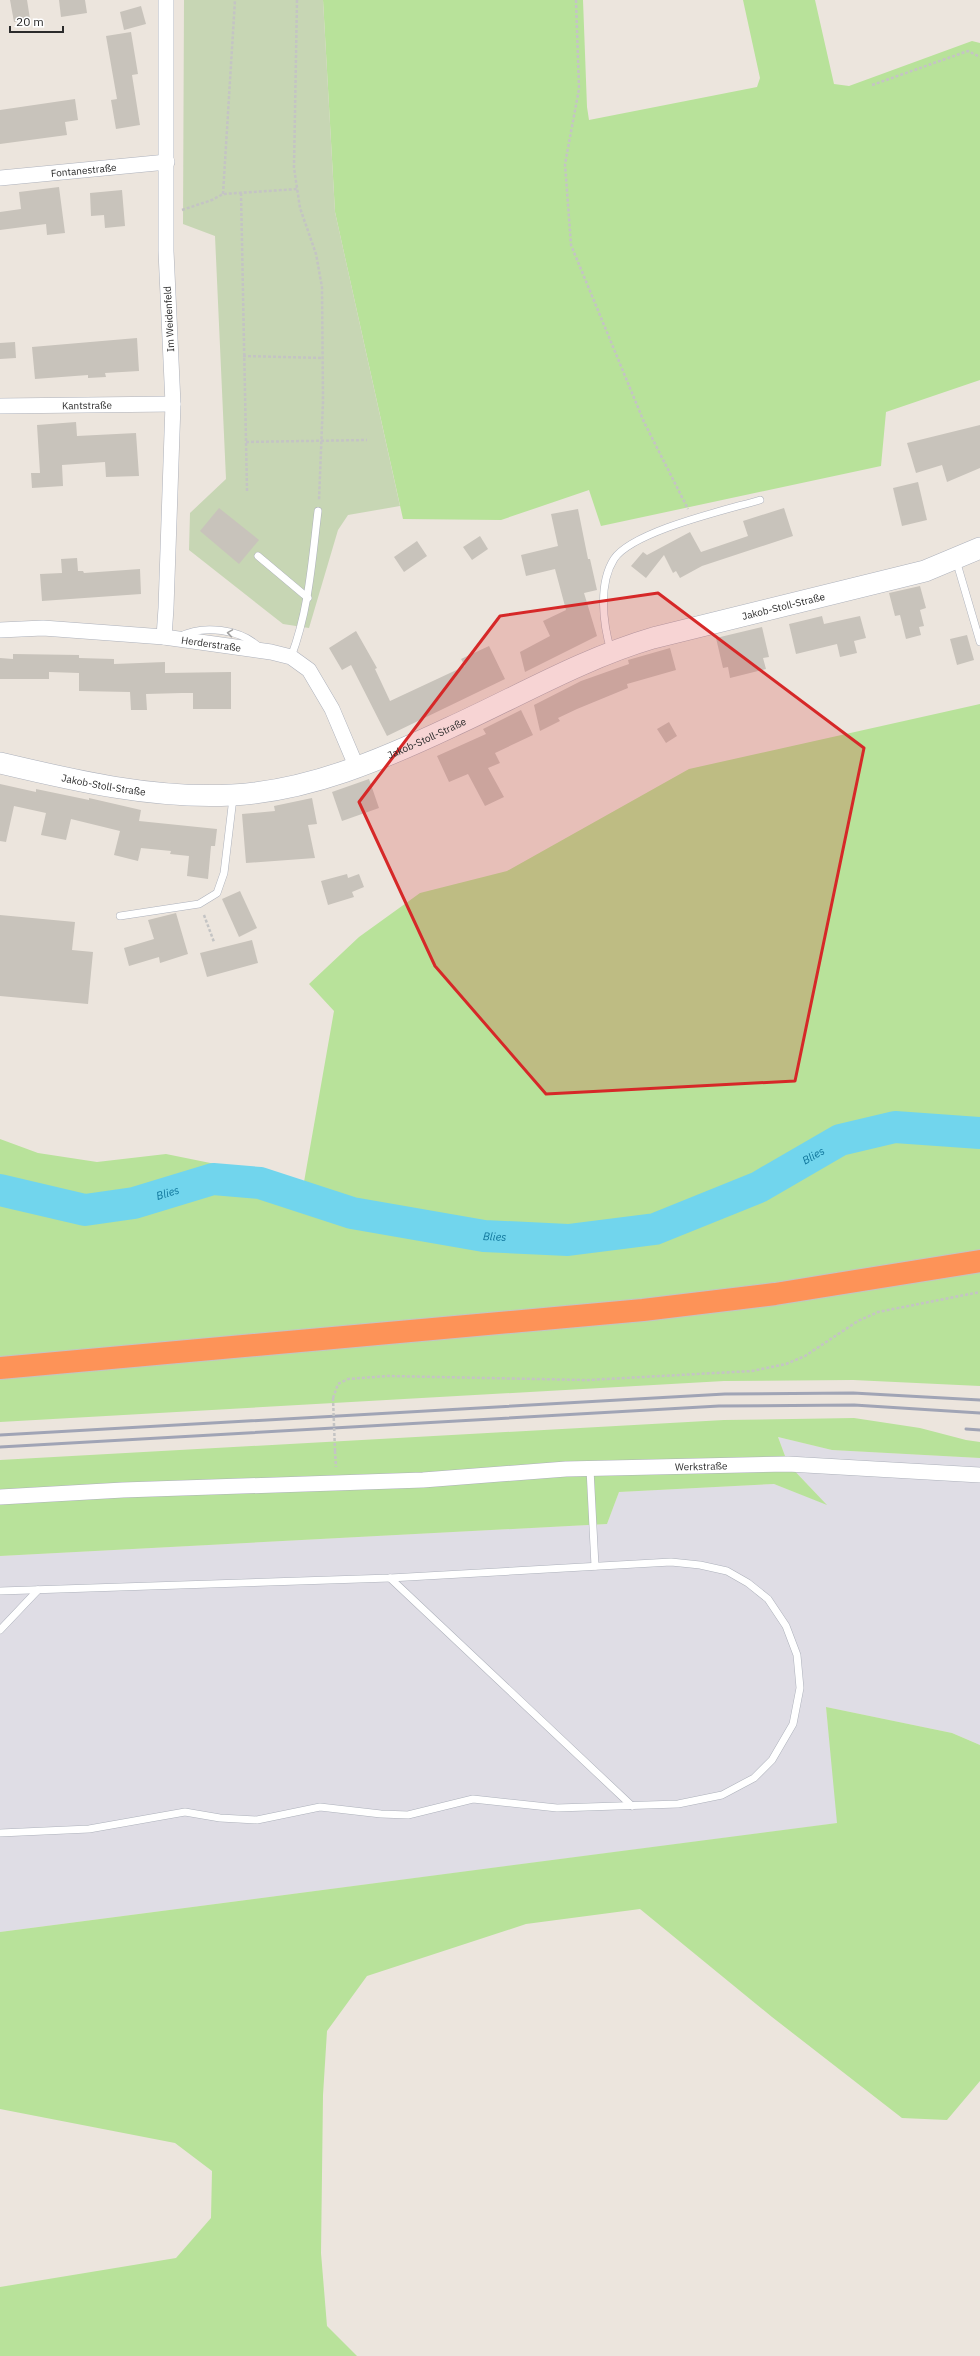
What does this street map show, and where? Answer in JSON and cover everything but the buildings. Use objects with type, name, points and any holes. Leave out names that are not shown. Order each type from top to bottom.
[{"type":"highway","points":[[0,1368],[643,1310],[783,1293],[980,1261]]},
{"type":"main road","name":"Jakob-Stoll-Straße","points":[[0,763],[66,779],[141,792],[178,795],[233,795],[284,788],[356,768],[452,727],[564,671],[611,651],[654,638],[925,571],[956,560],[980,548]]},
{"type":"street","name":"Im Weidenfeld","points":[[166,0],[166,251],[173,404],[166,608],[169,638]]},
{"type":"street","name":"Fontanestraße","points":[[0,178],[167,162]]},
{"type":"street","name":"Kantstraße","points":[[0,406],[173,404]]},
{"type":"street","name":"Herderstraße","points":[[0,630],[44,628],[169,638],[263,651],[291,657],[309,670],[332,709],[356,768]]},
{"type":"street","name":"Werkstraße","points":[[0,1497],[123,1490],[423,1480],[590,1469],[788,1464],[980,1475]]},
{"type":"lane","points":[[611,651],[605,631],[604,605],[607,577],[615,559],[628,546],[641,540],[694,520],[760,500]]},
{"type":"lane","points":[[291,657],[300,635],[308,598],[318,511]]},
{"type":"lane","points":[[258,556],[308,598]]},
{"type":"lane","points":[[956,560],[980,642]]},
{"type":"lane","points":[[120,916],[199,904],[217,893],[224,873],[233,795]]},
{"type":"lane","points":[[590,1469],[595,1566]]},
{"type":"lane","points":[[0,1591],[390,1578],[671,1562],[700,1565],[727,1571],[748,1583],[768,1599],[786,1626],[797,1655],[800,1688],[793,1724],[772,1760],[754,1778],[722,1795],[678,1804],[557,1808],[473,1799],[408,1815],[381,1814],[320,1807],[257,1820],[220,1818],[185,1812],[89,1829],[0,1833]]},
{"type":"lane","points":[[390,1578],[632,1806]]},
{"type":"lane","points":[[0,1630],[38,1590]]},
{"type":"path","points":[[223,194],[233,7],[235,0]]},
{"type":"path","points":[[297,0],[294,168],[300,208],[316,254],[322,287],[323,358],[318,511]]},
{"type":"path","points":[[576,0],[579,89],[565,164],[571,245],[644,422],[694,520]]},
{"type":"path","points":[[872,84],[968,51],[980,58]]},
{"type":"path","points":[[167,211],[197,206],[223,194],[298,189]]},
{"type":"path","points":[[241,193],[243,356],[247,492]]},
{"type":"path","points":[[243,356],[323,358]]},
{"type":"path","points":[[246,442],[367,440]]},
{"type":"path","points":[[199,904],[214,942]]},
{"type":"path","points":[[335,1451],[333,1398],[338,1384],[348,1379],[388,1376],[588,1380],[752,1371],[786,1364],[805,1356],[858,1321],[878,1312],[980,1292]]},
{"type":"highlighted area","points":[[658,593],[864,748],[795,1081],[546,1094],[435,966],[359,802],[500,616]]},
{"type":"shaded area","points":[[778,1437],[832,1450],[980,1458],[980,1745],[952,1733],[826,1707],[838,1823],[0,1932],[0,1556],[607,1524],[619,1492],[774,1484],[826,1504],[788,1464]]},
{"type":"green space","points":[[184,0],[323,0],[335,212],[400,506],[348,515],[338,530],[309,628],[283,624],[189,550],[190,513],[226,479],[215,236],[183,224]]},
{"type":"green space","points":[[323,0],[583,0],[587,107],[589,120],[757,87],[760,78],[743,0],[815,0],[834,84],[849,86],[972,41],[980,43],[980,380],[886,412],[881,466],[601,526],[589,490],[501,520],[403,519],[335,212]]},
{"type":"green space","points":[[980,704],[980,1386],[853,1380],[724,1381],[0,1422],[0,1139],[38,1153],[97,1162],[166,1154],[304,1182],[334,1011],[309,984],[359,937],[420,893],[507,871],[689,769]]},
{"type":"green space","points":[[854,1418],[920,1428],[966,1440],[980,1442],[980,1458],[832,1450],[778,1437],[788,1464],[827,1505],[774,1484],[619,1492],[607,1524],[0,1556],[0,1460],[724,1420]]},
{"type":"green space","points":[[826,1707],[952,1733],[980,1745],[980,2081],[947,2120],[902,2118],[772,2017],[640,1909],[526,1924],[367,1976],[327,2031],[323,2095],[321,2253],[327,2326],[357,2356],[0,2356],[0,2287],[176,2258],[211,2218],[212,2171],[175,2143],[0,2109],[0,1932],[837,1823]]},
{"type":"waterway","name":"Blies","points":[[0,1190],[85,1210],[134,1203],[213,1179],[260,1183],[352,1213],[484,1236],[568,1240],[655,1229],[759,1187],[840,1140],[895,1127],[980,1133]]},
{"type":"railway","points":[[0,1435],[725,1394],[853,1393],[980,1400]]},
{"type":"railway","points":[[0,1447],[719,1406],[854,1405],[980,1413]]},
{"type":"railway","points":[[966,1429],[980,1430]]}]
